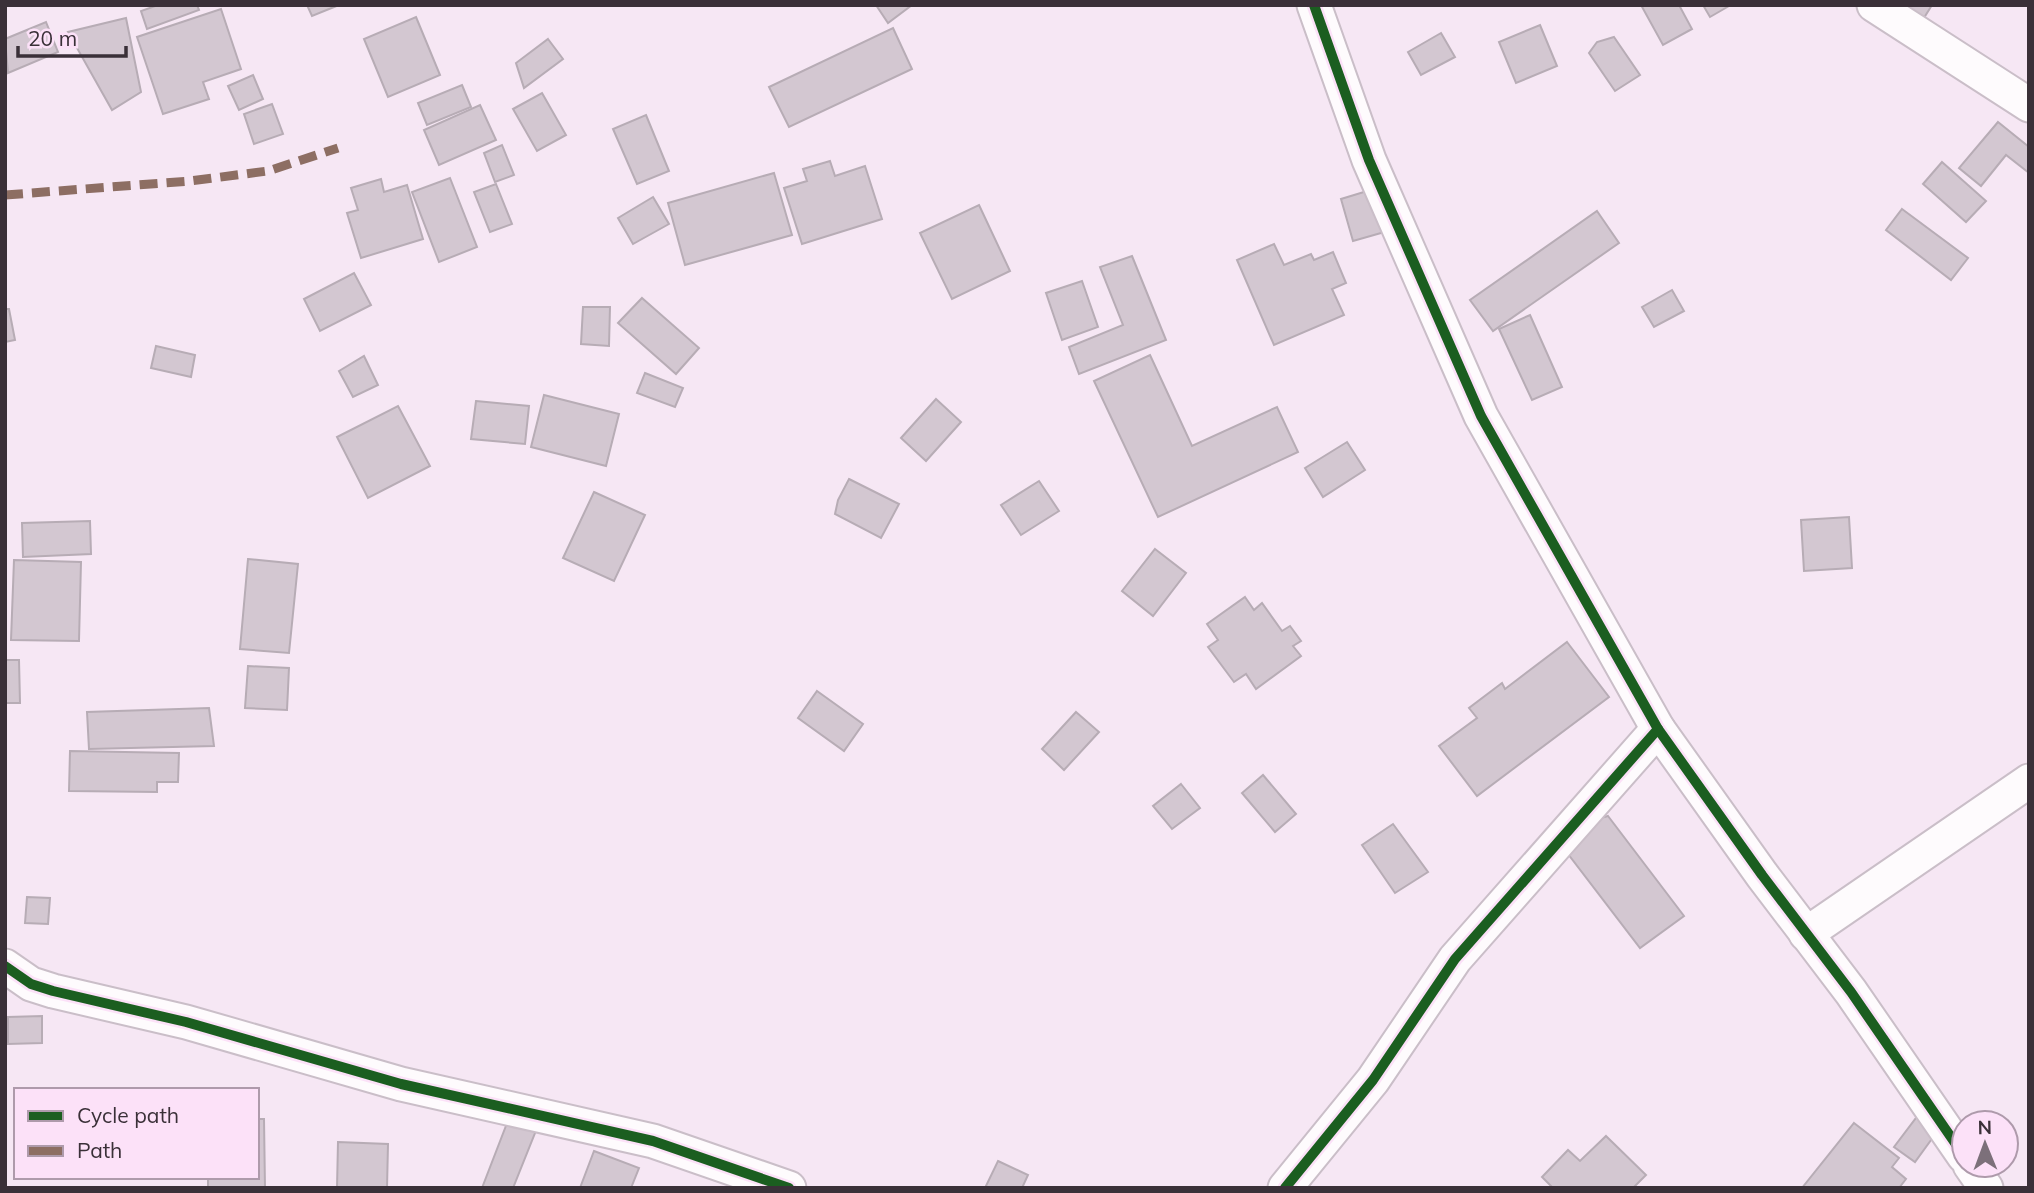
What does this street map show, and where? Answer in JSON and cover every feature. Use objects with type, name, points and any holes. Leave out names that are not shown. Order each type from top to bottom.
[{"type":"street","points":[[1314,5],[1370,160],[1481,416],[1658,729],[1950,1136]]},
{"type":"street","points":[[1874,5],[2029,104]]},
{"type":"street","points":[[1285,1188],[1373,1080],[1455,959],[1658,729]]},
{"type":"street","points":[[1806,934],[2029,780]]},
{"type":"street","points":[[5,966],[31,984],[53,992],[186,1021],[401,1084],[653,1141],[789,1188]]},
{"type":"building","points":[[158,5],[197,5],[199,10],[147,29],[141,11]]},
{"type":"building","points":[[307,5],[339,5],[312,16]]},
{"type":"building","points":[[876,5],[912,5],[888,23]]},
{"type":"building","points":[[1641,5],[1679,5],[1692,29],[1663,45]]},
{"type":"building","points":[[1703,5],[1729,5],[1729,6],[1710,17]]},
{"type":"building","points":[[1899,5],[1932,5],[1922,21]]},
{"type":"building","points":[[221,9],[241,69],[203,82],[209,99],[163,114],[137,37]]},
{"type":"building","points":[[416,17],[440,75],[388,97],[364,39]]},
{"type":"building","points":[[126,18],[141,92],[112,110],[68,32]]},
{"type":"building","points":[[46,22],[58,52],[8,73],[5,39]]},
{"type":"building","points":[[1540,25],[1557,66],[1516,83],[1499,42]]},
{"type":"building","points":[[893,28],[912,69],[789,127],[769,87]]},
{"type":"building","points":[[1441,33],[1455,57],[1421,75],[1408,52]]},
{"type":"building","points":[[1614,37],[1640,75],[1615,91],[1589,53],[1597,42]]},
{"type":"building","points":[[548,39],[563,59],[524,88],[516,63]]},
{"type":"building","points":[[253,75],[263,99],[239,110],[228,86]]},
{"type":"building","points":[[462,85],[471,107],[427,125],[418,103]]},
{"type":"building","points":[[542,93],[566,135],[537,151],[513,109]]},
{"type":"building","points":[[272,104],[283,134],[254,144],[244,114]]},
{"type":"building","points":[[480,105],[496,140],[439,165],[424,130]]},
{"type":"building","points":[[646,115],[669,171],[637,184],[613,129]]},
{"type":"building","points":[[1998,122],[2029,147],[2029,173],[2006,155],[1981,186],[1959,168]]},
{"type":"building","points":[[502,145],[514,175],[495,182],[484,153]]},
{"type":"building","points":[[830,161],[835,176],[865,166],[882,219],[802,244],[784,188],[807,181],[803,169]]},
{"type":"building","points":[[1942,162],[1986,201],[1966,222],[1923,184]]},
{"type":"building","points":[[774,173],[792,235],[685,265],[668,203]]},
{"type":"building","points":[[450,178],[477,247],[439,262],[412,192]]},
{"type":"building","points":[[381,179],[384,192],[407,185],[423,239],[361,258],[347,213],[358,210],[351,188]]},
{"type":"building","points":[[496,184],[512,224],[490,232],[474,192]]},
{"type":"building","points":[[1377,188],[1388,231],[1353,241],[1341,199]]},
{"type":"building","points":[[653,197],[669,224],[633,244],[618,218]]},
{"type":"building","points":[[979,205],[1010,271],[952,299],[920,233]]},
{"type":"building","points":[[1902,209],[1968,258],[1951,280],[1886,230]]},
{"type":"building","points":[[1597,211],[1619,243],[1493,331],[1470,300]]},
{"type":"building","points":[[1274,244],[1284,265],[1311,254],[1314,260],[1333,252],[1346,283],[1332,289],[1344,315],[1274,345],[1237,260]]},
{"type":"building","points":[[1132,256],[1166,340],[1079,374],[1069,347],[1123,325],[1100,267]]},
{"type":"building","points":[[354,273],[371,305],[320,331],[304,299]]},
{"type":"building","points":[[1082,281],[1098,327],[1062,340],[1046,293]]},
{"type":"building","points":[[1672,290],[1684,311],[1654,327],[1642,307]]},
{"type":"building","points":[[642,298],[699,348],[676,374],[618,323]]},
{"type":"building","points":[[583,307],[610,307],[609,346],[581,344]]},
{"type":"building","points":[[5,309],[9,309],[15,340],[5,342]]},
{"type":"building","points":[[1530,315],[1562,387],[1532,400],[1499,329]]},
{"type":"building","points":[[156,346],[195,355],[191,377],[151,368]]},
{"type":"building","points":[[1150,355],[1192,446],[1277,407],[1298,452],[1158,517],[1094,381]]},
{"type":"building","points":[[364,356],[378,385],[353,397],[339,371]]},
{"type":"building","points":[[645,373],[683,388],[675,407],[637,393]]},
{"type":"building","points":[[544,395],[619,414],[606,466],[531,447]]},
{"type":"building","points":[[936,399],[961,422],[926,461],[901,438]]},
{"type":"building","points":[[476,401],[529,406],[525,444],[471,439]]},
{"type":"building","points":[[398,406],[430,466],[368,498],[337,437]]},
{"type":"building","points":[[1347,442],[1365,470],[1323,497],[1305,468]]},
{"type":"building","points":[[849,479],[899,504],[881,538],[835,514],[838,500]]},
{"type":"building","points":[[1039,481],[1059,511],[1021,535],[1001,505]]},
{"type":"building","points":[[594,492],[645,515],[614,581],[563,558]]},
{"type":"building","points":[[1849,517],[1852,568],[1804,571],[1801,520]]},
{"type":"building","points":[[90,521],[91,554],[23,557],[22,523]]},
{"type":"building","points":[[1155,549],[1186,573],[1153,616],[1122,591]]},
{"type":"building","points":[[248,559],[298,564],[289,653],[240,649]]},
{"type":"building","points":[[14,560],[81,562],[79,641],[11,640]]},
{"type":"building","points":[[1245,597],[1254,610],[1262,603],[1282,631],[1290,626],[1301,641],[1293,646],[1301,656],[1256,689],[1246,674],[1234,682],[1208,647],[1218,640],[1207,624]]},
{"type":"building","points":[[1567,642],[1609,697],[1477,796],[1439,746],[1477,718],[1469,708],[1502,683],[1505,689]]},
{"type":"building","points":[[5,660],[19,660],[20,703],[5,703]]},
{"type":"building","points":[[248,666],[289,668],[287,710],[245,708]]},
{"type":"building","points":[[817,691],[863,724],[844,751],[798,718]]},
{"type":"building","points":[[209,708],[214,746],[89,749],[87,712]]},
{"type":"building","points":[[1076,712],[1099,732],[1064,770],[1042,749]]},
{"type":"building","points":[[70,751],[179,753],[178,782],[157,782],[157,792],[69,791]]},
{"type":"building","points":[[1263,775],[1296,814],[1275,832],[1242,793]]},
{"type":"building","points":[[1181,784],[1200,808],[1172,829],[1153,806]]},
{"type":"building","points":[[1608,816],[1684,916],[1640,948],[1565,850],[1587,822]]},
{"type":"building","points":[[1393,824],[1428,872],[1395,893],[1362,845]]},
{"type":"building","points":[[27,897],[50,898],[48,924],[25,923]]},
{"type":"building","points":[[42,1016],[42,1043],[8,1044],[8,1017]]},
{"type":"building","points":[[1919,1114],[1939,1129],[1915,1162],[1894,1147]]},
{"type":"building","points":[[509,1118],[537,1128],[513,1188],[482,1188]]},
{"type":"building","points":[[259,1119],[264,1119],[265,1188],[208,1188],[208,1179],[259,1179]]},
{"type":"building","points":[[1854,1123],[1899,1158],[1892,1167],[1906,1179],[1899,1188],[1802,1188]]},
{"type":"building","points":[[1606,1136],[1646,1175],[1633,1188],[1553,1188],[1542,1177],[1568,1150],[1580,1161]]},
{"type":"building","points":[[338,1142],[388,1144],[387,1188],[337,1188]]},
{"type":"building","points":[[594,1151],[639,1168],[631,1188],[580,1188]]},
{"type":"building","points":[[998,1161],[1028,1175],[1022,1188],[985,1188]]},
{"type":"marked path","points":[[5,195],[190,181],[268,171],[338,148]]},
{"type":"cycle path","points":[[1314,5],[1369,160],[1481,416],[1658,729],[1762,875],[1851,992],[1950,1136]]},
{"type":"cycle path","points":[[1285,1188],[1373,1080],[1455,959],[1658,729]]},
{"type":"cycle path","points":[[5,966],[31,984],[53,991],[186,1022],[401,1084],[653,1141],[789,1188]]}]
